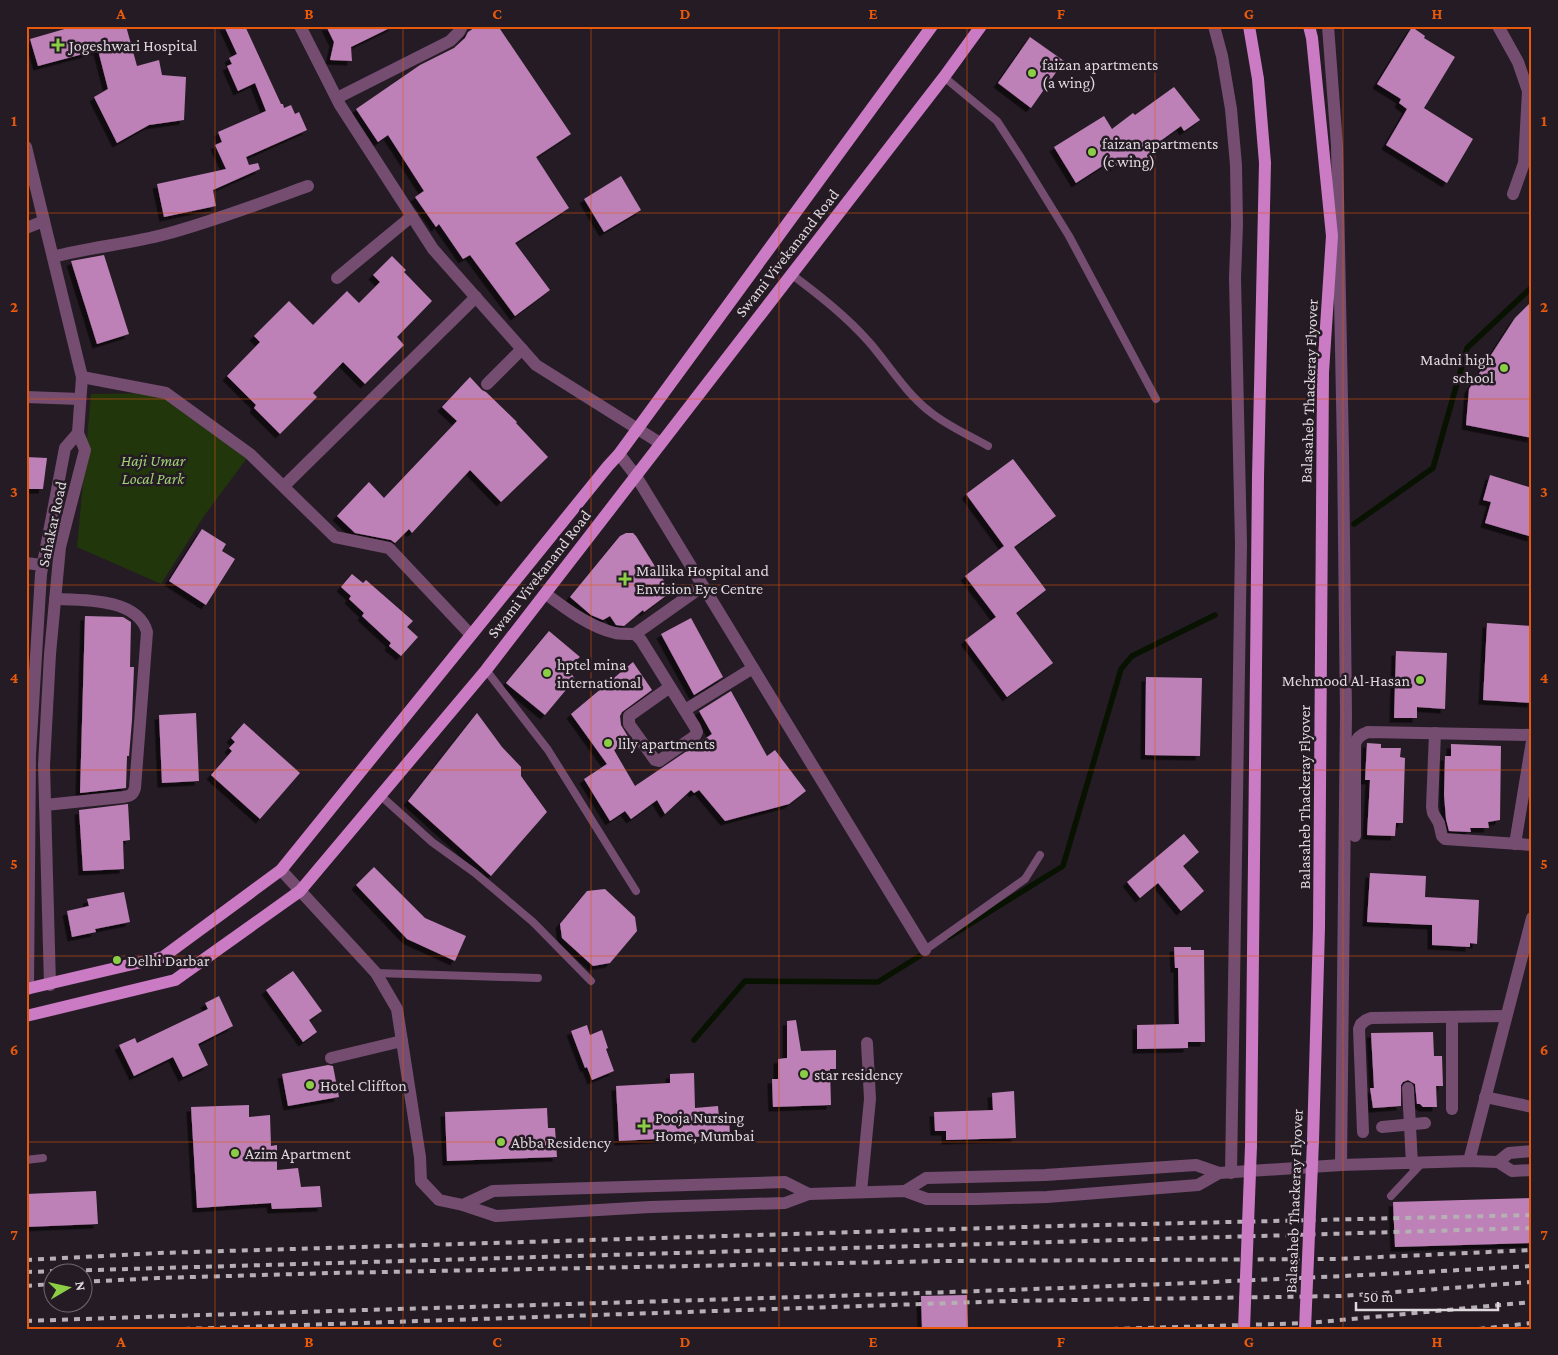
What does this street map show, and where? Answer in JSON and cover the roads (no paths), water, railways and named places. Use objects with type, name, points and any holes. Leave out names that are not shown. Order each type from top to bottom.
[{"type":"main road","name":"Swami Vivekanand Road","points":[[27,989],[162,957],[281,870],[619,454],[932,26]]},
{"type":"main road","name":"Swami Vivekanand Road","points":[[26,1016],[176,980],[300,890],[486,670],[546,594],[660,443],[944,77],[981,26]]},
{"type":"main road","points":[[1244,1329],[1251,1146],[1258,477],[1265,163],[1258,79],[1249,26]]},
{"type":"main road","name":"Balasaheb Thackeray Flyover","points":[[1305,1329],[1319,928],[1323,372],[1332,236],[1312,38],[1309,26]]},
{"type":"street","points":[[300,26],[336,98],[433,249],[536,365],[660,443]]},
{"type":"street","points":[[336,98],[450,41],[462,26]]},
{"type":"street","points":[[1214,26],[1222,56],[1236,165],[1235,278],[1241,544],[1225,1173]]},
{"type":"street","points":[[1328,26],[1337,146],[1343,460],[1346,723],[1341,1165]]},
{"type":"street","points":[[1498,26],[1518,62],[1528,91],[1524,163],[1513,194]]},
{"type":"street","name":"Sahakar Road","points":[[26,146],[82,377],[78,433],[85,450],[60,548],[50,654],[44,764],[50,985]]},
{"type":"street","points":[[53,257],[78,250],[164,235],[308,186]]},
{"type":"street","points":[[338,278],[412,216]]},
{"type":"street","points":[[26,228],[44,222]]},
{"type":"street","points":[[284,486],[476,297]]},
{"type":"street","points":[[487,384],[522,349]]},
{"type":"street","points":[[82,377],[166,393],[250,454],[335,537],[389,548],[471,635]]},
{"type":"street","points":[[26,396],[80,399]]},
{"type":"street","name":"Sahakar Road","points":[[27,989],[30,754],[42,565],[65,448],[78,433]]},
{"type":"street","points":[[619,454],[636,476],[925,950]]},
{"type":"street","points":[[26,563],[42,565]]},
{"type":"street","points":[[546,594],[590,623],[614,633],[635,634],[703,586]]},
{"type":"street","points":[[30,806],[130,796],[135,788],[147,632],[141,618],[125,608],[107,602],[55,599]]},
{"type":"street","points":[[635,634],[641,640],[685,710],[697,732],[695,736],[663,759],[655,760],[628,720],[629,716],[670,687]]},
{"type":"street","points":[[36,653],[50,654]]},
{"type":"street","points":[[685,710],[752,668]]},
{"type":"street","points":[[1355,836],[1354,744],[1356,739],[1362,734],[1368,732],[1532,735]]},
{"type":"street","points":[[1435,734],[1432,807],[1433,814],[1439,822],[1442,836],[1445,839],[1532,845]]},
{"type":"street","points":[[1515,844],[1532,741]]},
{"type":"street","points":[[281,870],[376,973],[397,1009],[420,1157],[421,1180],[439,1200],[463,1205],[496,1216],[785,1203],[809,1194],[861,1192],[905,1191],[927,1200],[1075,1195],[1198,1185],[1225,1173]]},
{"type":"street","points":[[1469,1161],[1506,1016],[1527,958],[1532,918]]},
{"type":"street","points":[[1363,1132],[1359,1029],[1361,1024],[1371,1018],[1506,1016]]},
{"type":"street","points":[[1452,1017],[1452,1109]]},
{"type":"street","points":[[331,1058],[402,1041]]},
{"type":"street","points":[[861,1192],[870,1099],[867,1042]]},
{"type":"street","points":[[1408,1088],[1410,1125],[1417,1164]]},
{"type":"street","points":[[1485,1097],[1532,1107]]},
{"type":"street","points":[[1382,1127],[1425,1123]]},
{"type":"street","points":[[1498,1162],[1509,1153],[1532,1151]]},
{"type":"street","points":[[905,1191],[926,1178],[1074,1173],[1196,1165],[1225,1173],[1341,1165],[1469,1161],[1498,1162],[1512,1171],[1532,1170]]},
{"type":"street","points":[[1074,1173],[1075,1195]]},
{"type":"street","points":[[976,1177],[976,1199]]},
{"type":"street","points":[[463,1205],[493,1191],[785,1182],[809,1194]]},
{"type":"street","points":[[727,1184],[727,1205]]},
{"type":"street","points":[[600,1188],[602,1210]]},
{"type":"lane","points":[[944,77],[997,121],[1069,236],[1156,399]]},
{"type":"lane","points":[[791,274],[830,304],[868,341],[910,393],[930,412],[988,446]]},
{"type":"lane","points":[[486,670],[548,750],[636,891]]},
{"type":"lane","points":[[380,795],[432,842],[475,873],[533,922],[591,981]]},
{"type":"lane","points":[[925,950],[1025,879],[1040,855]]},
{"type":"lane","points":[[376,973],[538,978]]},
{"type":"lane","points":[[26,1160],[43,1158]]},
{"type":"lane","points":[[1391,1196],[1417,1164]]},
{"type":"waterway","points":[[1354,524],[1433,468],[1467,348],[1532,287]]},
{"type":"waterway","points":[[949,937],[1063,866],[1121,669],[1132,656],[1215,615]]},
{"type":"waterway","points":[[694,1040],[745,981],[878,982],[926,952]]},
{"type":"railway","points":[[26,1260],[159,1253],[1057,1226],[1532,1215]]},
{"type":"railway","points":[[26,1272],[1532,1228]]},
{"type":"railway","points":[[92,1281],[332,1273],[944,1261],[1337,1259],[1532,1250]]},
{"type":"railway","points":[[26,1321],[779,1298],[1156,1284],[1532,1266]]},
{"type":"railway","points":[[184,1329],[1010,1301],[1341,1296],[1532,1282]]},
{"type":"railway","points":[[26,1286],[42,1285]]},
{"type":"railway","points":[[1112,1329],[1309,1323],[1532,1302]]},
{"type":"railway","points":[[1479,1329],[1532,1323]]},
{"type":"place","name":"Jogeshwari Hospital","points":[[58,45]]},
{"type":"place","name":"faizan apartments (a wing)","points":[[1032,73]]},
{"type":"place","name":"faizan apartments (c wing)","points":[[1092,152]]},
{"type":"place","name":"Madni high school","points":[[1504,368]]},
{"type":"place","name":"Mallika Hospital and Envision Eye Centre","points":[[625,579]]},
{"type":"place","name":"hptel mina international","points":[[547,673]]},
{"type":"place","name":"Mehmood Al-Hasan","points":[[1420,680]]},
{"type":"place","name":"lily apartments","points":[[608,743]]},
{"type":"place","name":"Delhi Darbar","points":[[117,960]]},
{"type":"place","name":"star residency","points":[[804,1074]]},
{"type":"place","name":"Hotel Cliffton","points":[[310,1085]]},
{"type":"place","name":"Pooja Nursing Home, Mumbai","points":[[644,1126]]},
{"type":"place","name":"Abba Residency","points":[[501,1142]]},
{"type":"place","name":"Azim Apartment","points":[[235,1153]]},
{"type":"park label","name":"Haji Umar Local Park","points":[[153,469]]}]
